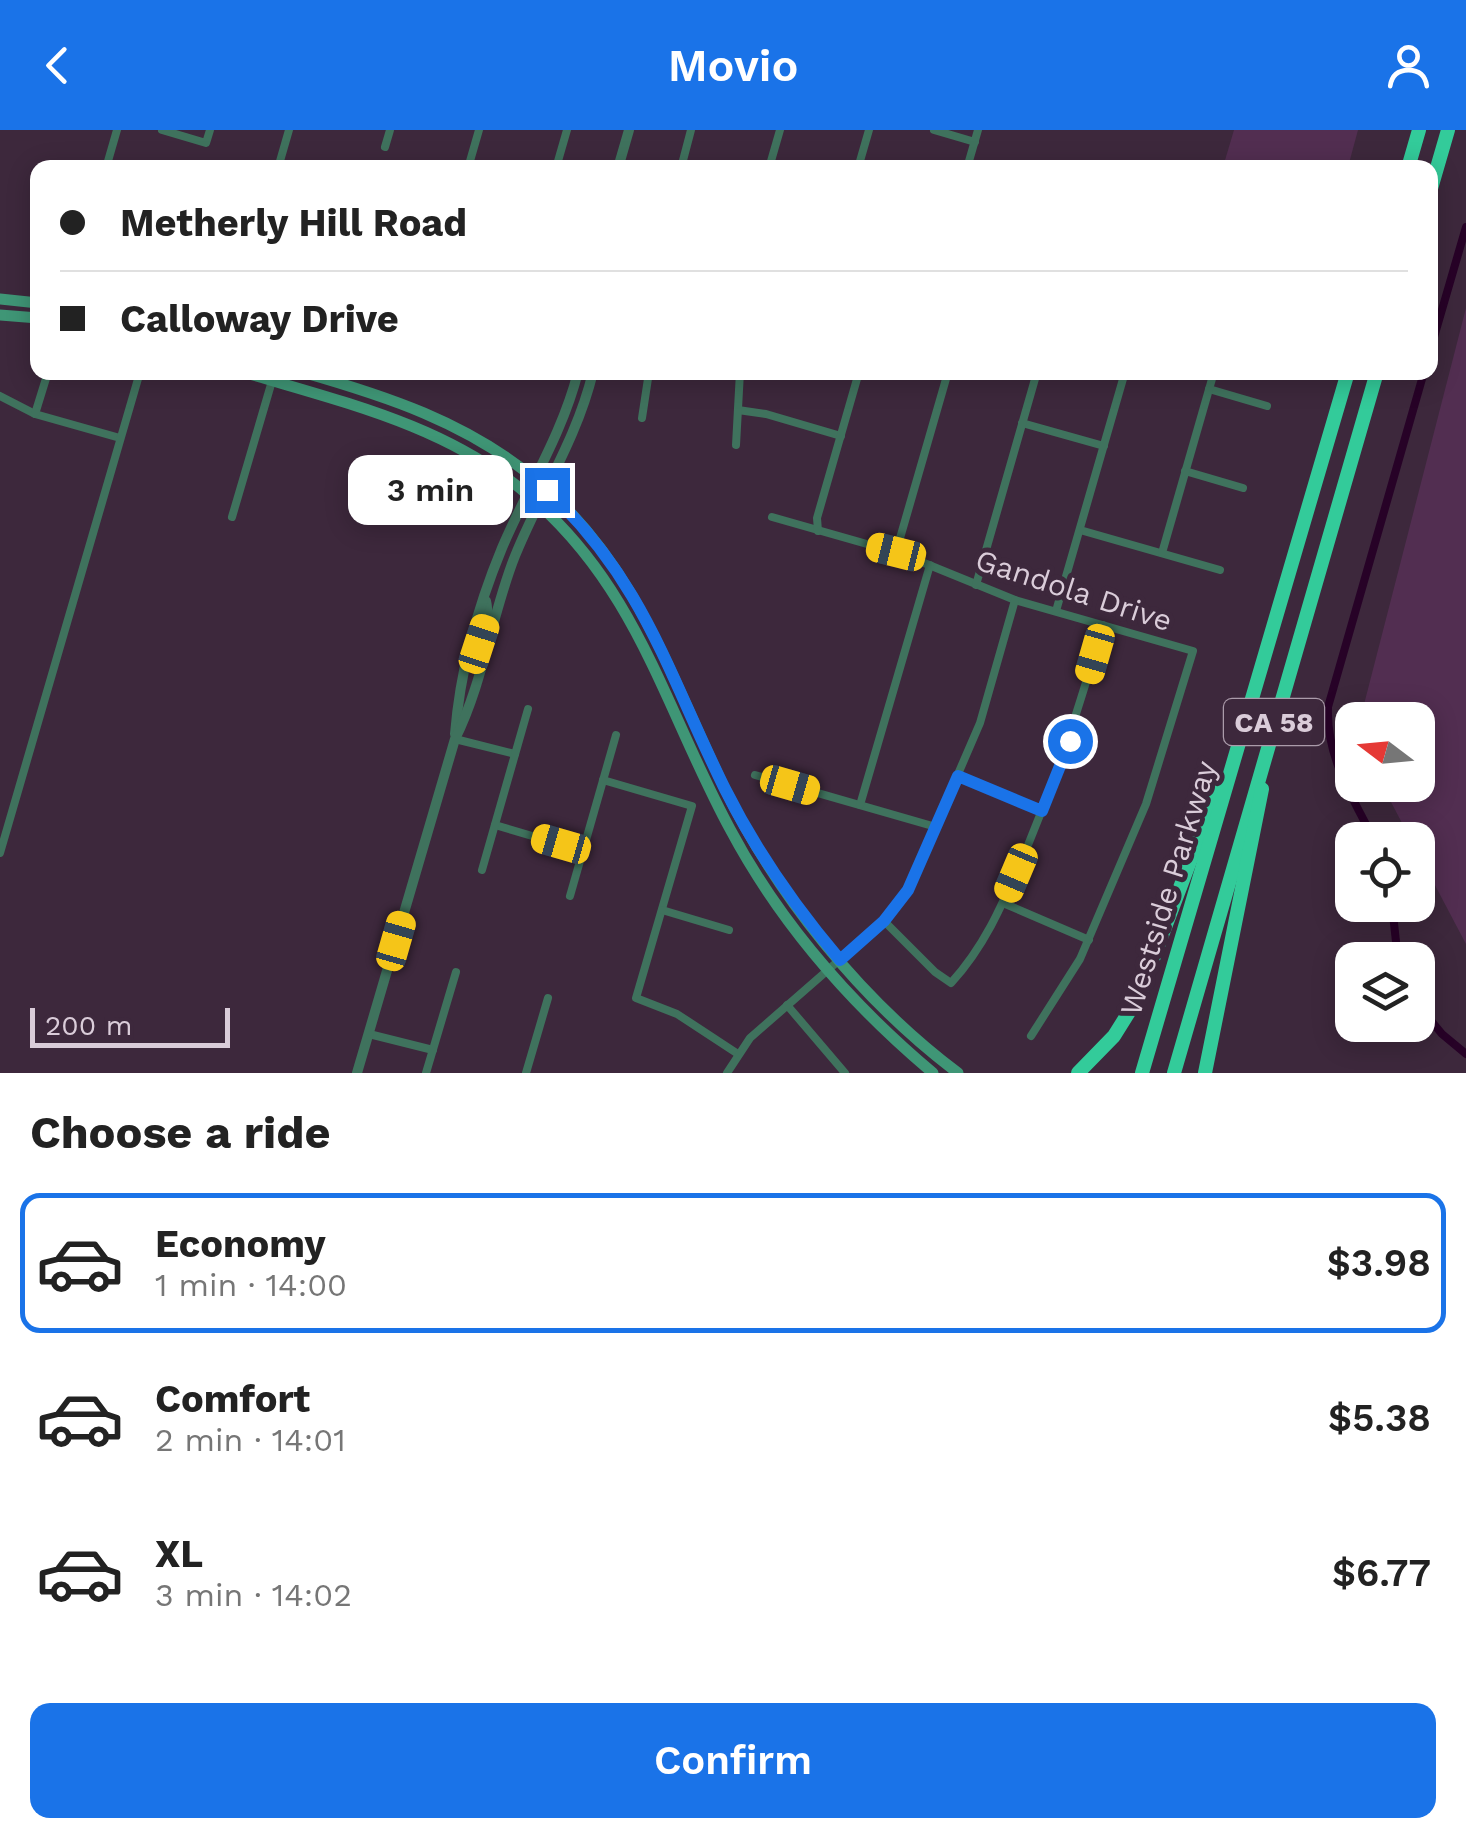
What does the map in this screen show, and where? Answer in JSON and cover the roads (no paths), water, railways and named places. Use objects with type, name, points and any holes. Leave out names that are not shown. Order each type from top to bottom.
[{"type":"highway","points":[[1410,160],[1418,130]]},
{"type":"highway","points":[[1438,164],[1448,130]]},
{"type":"highway","name":"Westside Parkway","points":[[1142,1073],[1346,380]]},
{"type":"highway","name":"Westside Parkway","points":[[1174,1073],[1375,380]]},
{"type":"highway","points":[[1078,1073],[1114,1036],[1139,996],[1218,786],[1246,725]]},
{"type":"highway","points":[[1205,1073],[1274,725]]},
{"type":"highway","points":[[1182,1073],[1213,930]]},
{"type":"highway","points":[[1132,1073],[1181,936]]},
{"type":"main road","points":[[0,299],[30,302]]},
{"type":"main road","points":[[0,315],[30,317]]},
{"type":"main road","points":[[269,380],[366,408],[435,436],[477,458],[540,506],[592,562],[618,597],[651,656],[731,830],[784,916],[826,970],[877,1024],[933,1073]]},
{"type":"main road","points":[[296,380],[327,390],[346,385]]},
{"type":"main road","points":[[329,380],[396,400],[480,440],[536,480],[583,526],[618,570],[664,653],[724,788],[790,898],[840,960],[904,1028],[958,1073]]},
{"type":"main road","points":[[366,408],[376,405],[422,422],[437,418]]},
{"type":"main road","points":[[618,597],[629,602],[653,645],[664,653]]},
{"type":"main road","points":[[651,656],[661,665],[675,694],[685,700]]},
{"type":"street","points":[[108,160],[116,130]]},
{"type":"street","points":[[162,130],[206,143],[210,130]]},
{"type":"street","points":[[280,160],[289,130]]},
{"type":"street","points":[[385,148],[390,130]]},
{"type":"street","points":[[470,160],[478,130]]},
{"type":"street","points":[[558,160],[567,130]]},
{"type":"street","points":[[620,160],[629,130]]},
{"type":"street","points":[[682,160],[691,130]]},
{"type":"street","points":[[771,160],[780,130]]},
{"type":"street","points":[[860,160],[868,130]]},
{"type":"street","points":[[934,130],[974,142]]},
{"type":"street","points":[[969,160],[978,130]]},
{"type":"street","points":[[35,414],[46,380]]},
{"type":"street","points":[[0,853],[138,380]]},
{"type":"street","points":[[454,739],[457,705],[484,599],[502,548],[559,431],[575,380]]},
{"type":"street","points":[[357,1073],[454,739],[470,707],[515,556],[570,442],[590,380]]},
{"type":"street","points":[[642,418],[647,380]]},
{"type":"street","points":[[736,445],[740,380]]},
{"type":"street","points":[[818,530],[817,518],[857,380]]},
{"type":"street","points":[[896,552],[946,380]]},
{"type":"street","points":[[976,585],[1034,380]]},
{"type":"street","points":[[1056,612],[1123,380]]},
{"type":"street","points":[[1162,553],[1212,380]]},
{"type":"street","points":[[232,517],[272,381]]},
{"type":"street","points":[[1209,390],[1267,406]]},
{"type":"street","points":[[0,396],[35,414],[120,438]]},
{"type":"street","points":[[738,410],[841,436]]},
{"type":"street","points":[[1022,423],[1104,446]]},
{"type":"street","points":[[1185,471],[1244,488]]},
{"type":"street","name":"Gandola Drive","points":[[772,518],[896,552],[1015,600],[1193,650],[1153,786],[1089,940]]},
{"type":"street","points":[[1080,530],[1220,570]]},
{"type":"street","points":[[860,805],[930,566]]},
{"type":"street","points":[[480,674],[479,644],[488,610],[484,599]]},
{"type":"street","points":[[727,1073],[750,1038],[884,921],[908,890],[980,723],[1015,600]]},
{"type":"street","points":[[884,921],[950,983],[980,947],[1003,903],[1070,741],[1103,625]]},
{"type":"street","points":[[482,870],[528,709]]},
{"type":"street","points":[[570,896],[616,735]]},
{"type":"street","points":[[454,739],[515,754]]},
{"type":"street","points":[[755,774],[936,827]]},
{"type":"street","points":[[958,776],[1042,811]]},
{"type":"street","points":[[603,780],[692,806],[636,998],[677,1014],[738,1054]]},
{"type":"street","points":[[495,825],[582,851]]},
{"type":"street","points":[[1003,903],[1089,940],[1063,990],[1031,1036]]},
{"type":"street","points":[[662,910],[729,930]]},
{"type":"street","points":[[426,1073],[456,972]]},
{"type":"street","points":[[526,1073],[548,998]]},
{"type":"street","points":[[786,1005],[845,1073]]},
{"type":"street","points":[[369,1034],[433,1050]]},
{"type":"waterway","points":[[1438,323],[1466,227]]},
{"type":"waterway","points":[[1365,822],[1336,759],[1328,707],[1422,380]]},
{"type":"waterway","points":[[1394,922],[1396,942]]},
{"type":"waterway","points":[[1435,1026],[1466,1054]]}]
